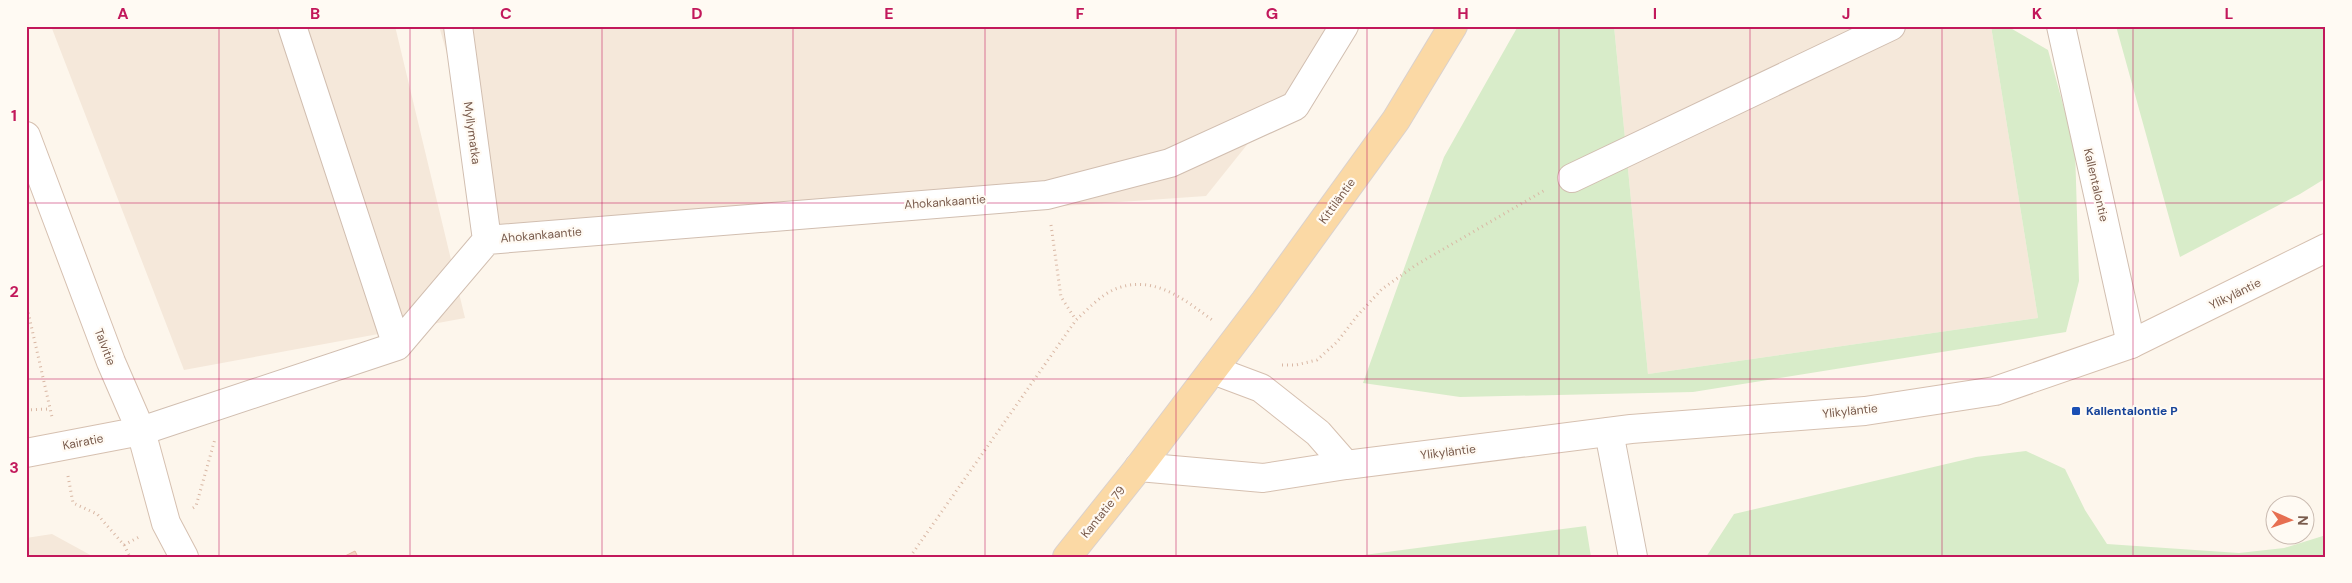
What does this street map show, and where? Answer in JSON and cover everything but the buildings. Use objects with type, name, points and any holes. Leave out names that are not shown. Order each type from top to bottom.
[{"type":"main road","name":"Kittiläntie","points":[[1213,370],[1396,120],[1453,26]]},
{"type":"main road","name":"Kantatie 79","points":[[1067,557],[1213,370]]},
{"type":"street","points":[[292,26],[397,346]]},
{"type":"street","name":"Myllymatka","points":[[458,26],[487,240]]},
{"type":"street","name":"Ahokankaantie","points":[[487,240],[1047,195],[1170,163],[1295,106],[1344,26]]},
{"type":"street","points":[[1572,178],[1891,26]]},
{"type":"street","name":"Kallentalontie","points":[[2061,26],[2131,344]]},
{"type":"street","name":"Talvitie","points":[[26,136],[111,362],[141,431],[166,523],[184,557]]},
{"type":"street","points":[[397,346],[487,240]]},
{"type":"street","name":"Ylikyläntie","points":[[1139,467],[1263,478],[1346,465],[1608,432],[1865,411],[1994,391],[2131,344],[2326,248]]},
{"type":"street","name":"Kairatie","points":[[26,453],[141,431],[397,346]]},
{"type":"street","points":[[1213,370],[1261,388],[1318,433],[1346,465]]},
{"type":"street","points":[[1608,432],[1633,557]]},
{"type":"path","points":[[1275,364],[1296,365],[1317,360],[1337,342],[1356,316],[1382,289],[1416,265],[1539,193],[1572,178]]},
{"type":"path","points":[[1047,195],[1061,297],[1076,320]]},
{"type":"path","points":[[910,557],[1076,320],[1112,290],[1134,284],[1158,286],[1181,297],[1238,338]]},
{"type":"path","points":[[26,303],[49,409],[62,446],[72,503],[97,514],[124,545],[130,557]]},
{"type":"path","points":[[26,410],[49,409]]},
{"type":"shaded area","points":[[51,26],[395,26],[465,318],[184,370]]},
{"type":"shaded area","points":[[439,26],[1342,26],[1206,196],[501,245]]},
{"type":"shaded area","points":[[1614,26],[1991,26],[2038,318],[1648,374]]},
{"type":"shaded area","points":[[52,534],[94,557],[26,557],[26,538]]},
{"type":"green space","points":[[1518,26],[1614,26],[1648,374],[2038,318],[1991,26],[2007,26],[2048,50],[2075,148],[2079,281],[2066,332],[1693,392],[1460,397],[1363,383],[1444,157]]},
{"type":"green space","points":[[2116,26],[2326,26],[2326,178],[2300,194],[2180,257]]},
{"type":"green space","points":[[2026,451],[2065,469],[2085,510],[2107,544],[2239,553],[2290,546],[2314,546],[2314,539],[2326,535],[2326,557],[1706,557],[1734,514],[1976,457]]},
{"type":"green space","points":[[1586,526],[1591,557],[1356,557],[1364,555]]},
{"type":"place","name":"Kallentalontie P","points":[[2076,411]]}]
